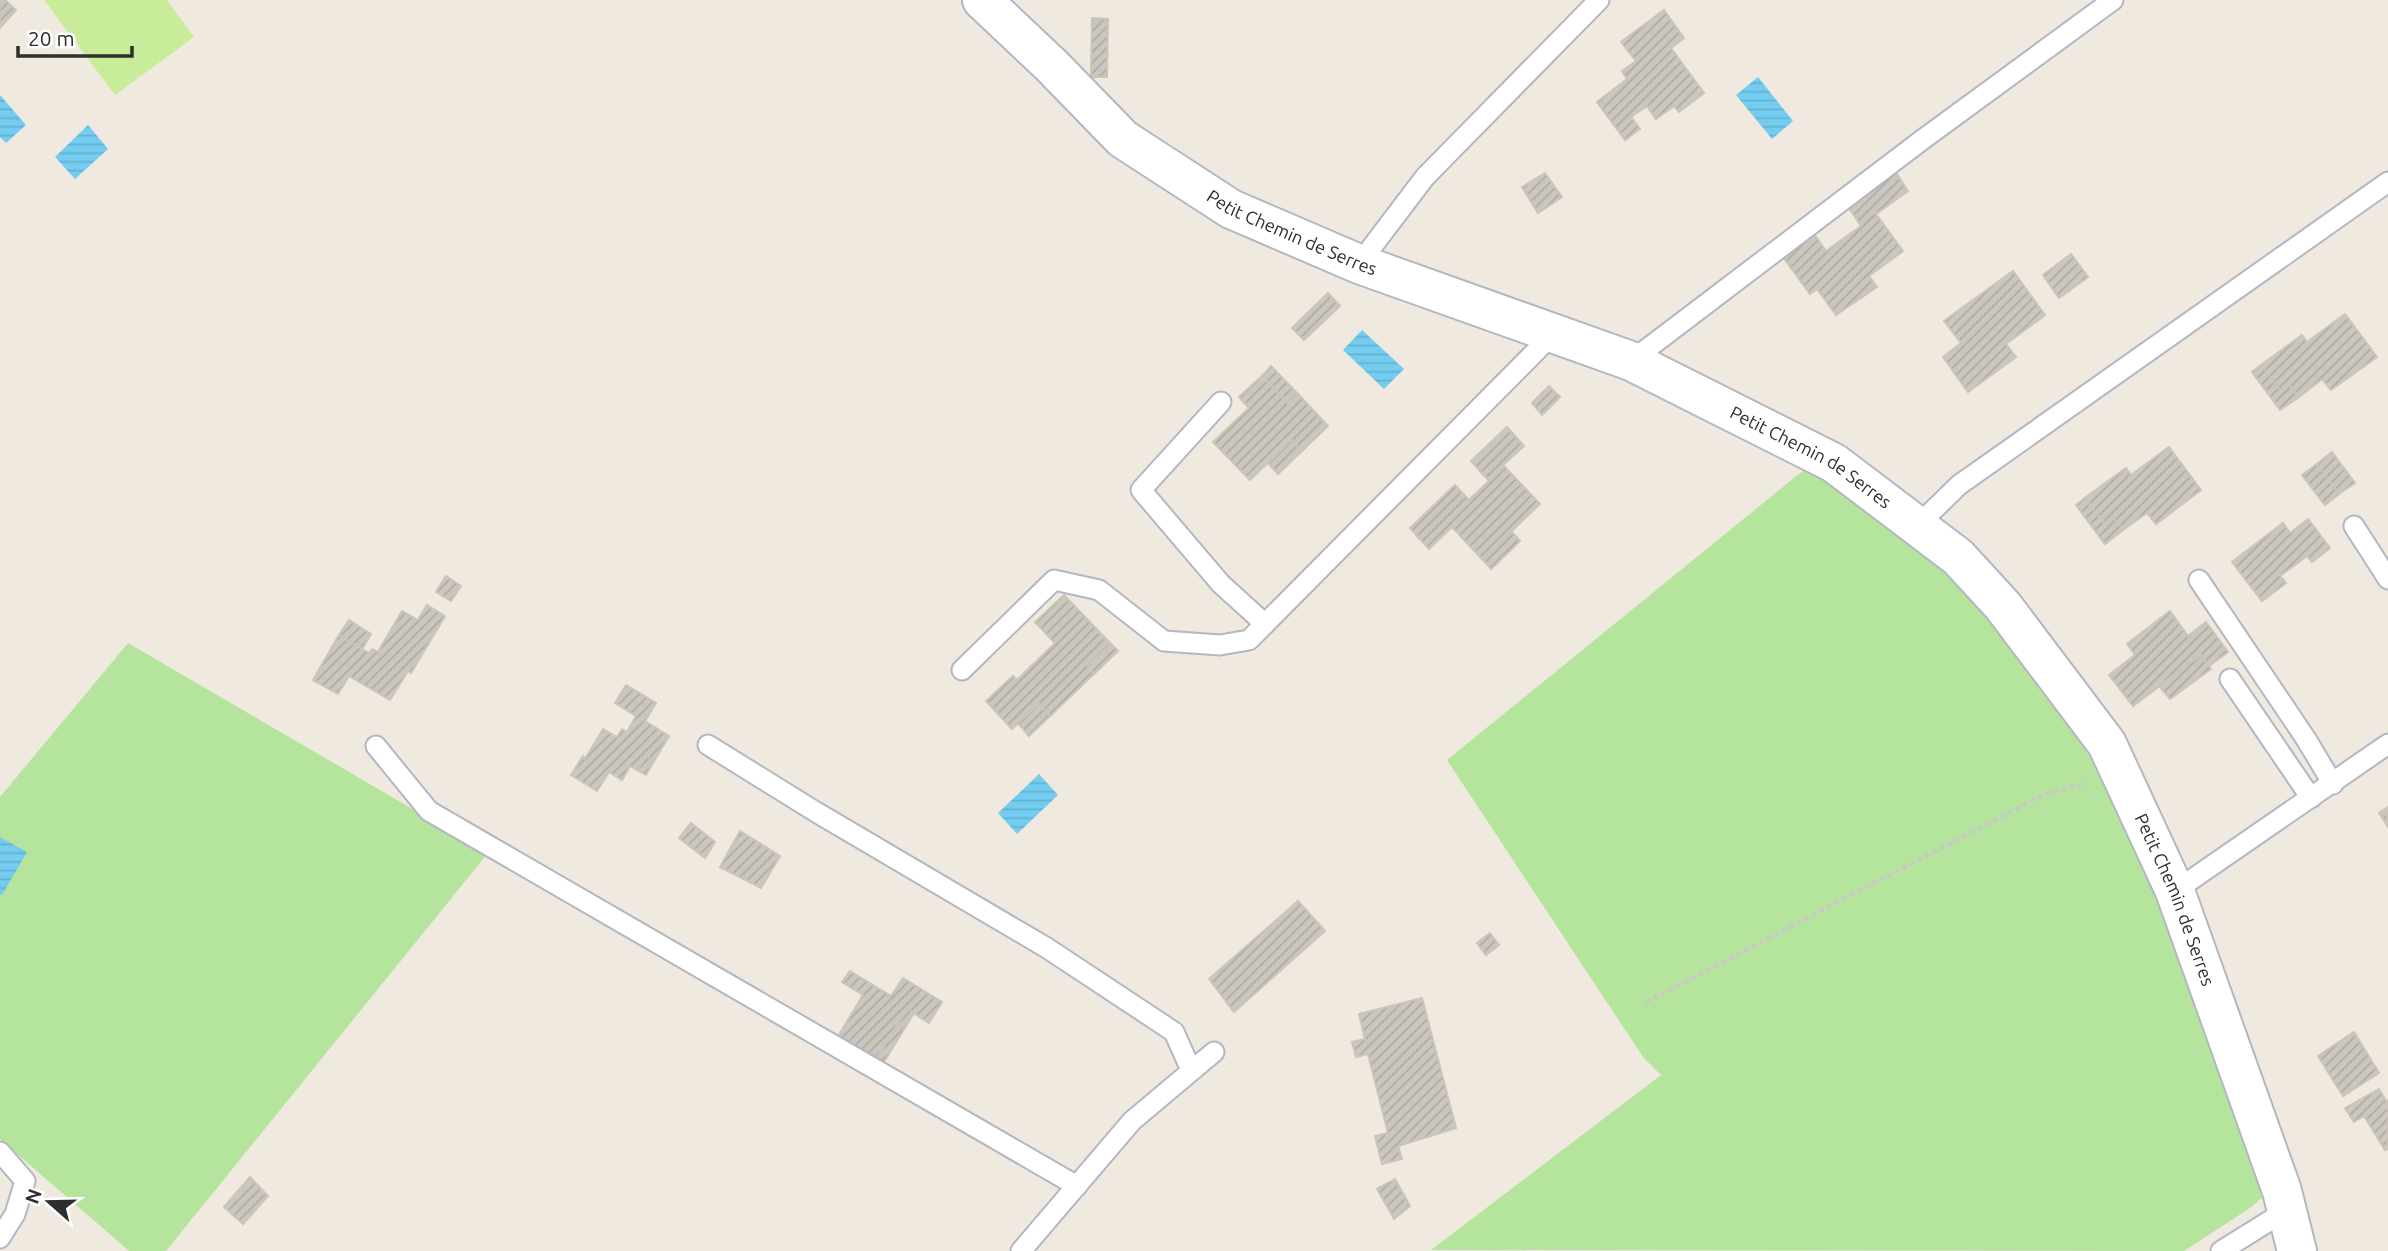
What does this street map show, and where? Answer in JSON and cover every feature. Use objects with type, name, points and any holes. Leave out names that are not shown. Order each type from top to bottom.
[{"type":"street","name":"Petit Chemin de Serres","points":[[982,0],[1051,65],[1123,139],[1231,209],[1359,264],[1631,361],[1834,463],[1958,558],[2003,606],[2107,744],[2175,891],[2287,1237]]},
{"type":"lane","points":[[1359,264],[1425,177],[1599,0]]},
{"type":"lane","points":[[1631,361],[1922,140],[2113,0]]},
{"type":"lane","points":[[1918,526],[1959,485],[2388,183]]},
{"type":"lane","points":[[962,670],[1054,580],[1099,590],[1164,641],[1220,645],[1249,640],[1554,333]]},
{"type":"lane","points":[[1221,402],[1141,491],[1221,584],[1265,624]]},
{"type":"lane","points":[[2354,526],[2388,579]]},
{"type":"lane","points":[[2199,580],[2306,738],[2333,784]]},
{"type":"lane","points":[[2230,679],[2311,798]]},
{"type":"lane","points":[[2175,891],[2388,744]]},
{"type":"lane","points":[[708,745],[1047,948],[1174,1032],[1191,1070]]},
{"type":"lane","points":[[376,746],[429,811],[1077,1186]]},
{"type":"lane","points":[[1021,1251],[1132,1121],[1214,1052]]},
{"type":"lane","points":[[0,1152],[25,1181],[15,1214],[0,1238]]},
{"type":"lane","points":[[2221,1251],[2287,1237]]},
{"type":"path","points":[[1646,1002],[2045,794],[2071,785],[2120,777]]},
{"type":"green space","points":[[44,0],[167,0],[194,37],[115,95]]},
{"type":"green space","points":[[1805,469],[1910,539],[1989,612],[2079,738],[2105,783],[2159,897],[2263,1197],[2184,1251],[1431,1250],[1661,1075],[1643,1057],[1447,760]]},
{"type":"green space","points":[[128,643],[488,853],[166,1251],[129,1251],[0,1139],[0,797]]},
{"type":"water","points":[[1758,77],[1793,121],[1772,139],[1736,95]]},
{"type":"water","points":[[0,95],[26,125],[6,143],[0,137]]},
{"type":"water","points":[[88,125],[108,149],[75,179],[55,157]]},
{"type":"water","points":[[1362,330],[1404,369],[1384,389],[1343,350]]},
{"type":"water","points":[[1039,774],[1058,795],[1017,834],[998,813]]},
{"type":"water","points":[[0,837],[27,852],[2,895],[0,894]]},
{"type":"building","points":[[0,0],[5,0],[16,10],[0,28]]},
{"type":"building","points":[[1664,10],[1684,38],[1671,48],[1704,93],[1679,112],[1674,106],[1656,119],[1647,106],[1631,117],[1640,129],[1625,140],[1597,102],[1627,79],[1622,71],[1636,61],[1621,42]]},
{"type":"building","points":[[1092,18],[1108,19],[1107,77],[1091,77]]},
{"type":"building","points":[[1895,171],[1908,191],[1876,214],[1903,251],[1869,276],[1877,287],[1836,315],[1817,289],[1810,294],[1780,253],[1811,230],[1826,251],[1861,226],[1847,205]]},
{"type":"building","points":[[1545,173],[1562,197],[1538,213],[1522,187]]},
{"type":"building","points":[[2071,254],[2088,277],[2059,298],[2043,275]]},
{"type":"building","points":[[2013,271],[2045,315],[2006,344],[2016,357],[1968,392],[1943,357],[1961,343],[1944,321]]},
{"type":"building","points":[[1328,293],[1340,306],[1304,340],[1292,328]]},
{"type":"building","points":[[2345,314],[2377,357],[2331,390],[2322,379],[2299,397],[2289,384],[2280,390],[2261,365],[2302,335],[2307,342]]},
{"type":"building","points":[[2261,365],[2280,390],[2289,384],[2299,397],[2280,410],[2252,372]]},
{"type":"building","points":[[1271,366],[1298,394],[1288,403],[1262,376]]},
{"type":"building","points":[[1262,376],[1288,403],[1298,394],[1328,426],[1302,451],[1291,440],[1250,480],[1213,442],[1249,408],[1239,397]]},
{"type":"building","points":[[1549,386],[1560,397],[1542,415],[1532,403]]},
{"type":"building","points":[[1507,427],[1524,446],[1503,465],[1540,504],[1482,559],[1452,527],[1429,549],[1410,528],[1455,485],[1469,500],[1489,481],[1471,461]]},
{"type":"building","points":[[1291,440],[1302,451],[1278,474],[1268,463]]},
{"type":"building","points":[[2169,447],[2201,490],[2156,524],[2147,513],[2123,530],[2113,517],[2104,523],[2085,498],[2126,468],[2131,475]]},
{"type":"building","points":[[2332,452],[2355,483],[2339,494],[2317,464]]},
{"type":"building","points":[[2317,464],[2339,494],[2325,505],[2302,475]]},
{"type":"building","points":[[2085,498],[2104,523],[2113,517],[2123,530],[2105,544],[2076,505]]},
{"type":"building","points":[[2308,519],[2330,548],[2312,562],[2307,556],[2280,576],[2286,583],[2262,601],[2232,562],[2283,523],[2290,533]]},
{"type":"building","points":[[1511,531],[1520,541],[1491,569],[1482,559]]},
{"type":"building","points":[[446,576],[461,586],[451,601],[436,592]]},
{"type":"building","points":[[1064,595],[1111,644],[1088,666],[1094,674],[1050,716],[1039,704],[1012,729],[986,701],[1013,676],[1017,680],[1055,643],[1035,622]]},
{"type":"building","points":[[427,605],[445,616],[411,673],[408,671],[390,700],[349,676],[338,694],[313,680],[339,635],[369,653],[372,649],[378,652],[402,611],[418,620]]},
{"type":"building","points":[[2170,611],[2188,636],[2206,622],[2228,652],[2209,666],[2201,655],[2133,706],[2109,675],[2135,655],[2127,644]]},
{"type":"building","points":[[349,620],[371,634],[362,649],[339,635]]},
{"type":"building","points":[[1111,644],[1118,651],[1094,674],[1088,666]]},
{"type":"building","points":[[2201,655],[2211,669],[2170,699],[2159,686]]},
{"type":"building","points":[[626,685],[656,703],[645,721],[669,736],[654,761],[646,756],[637,770],[630,766],[622,780],[609,772],[597,791],[571,775],[583,756],[585,759],[603,729],[617,737],[622,729],[627,732],[636,716],[615,703]]},
{"type":"building","points":[[1039,704],[1050,716],[1029,736],[1018,723]]},
{"type":"building","points":[[646,756],[654,761],[646,775],[637,770]]},
{"type":"building","points":[[2388,807],[2388,827],[2379,813]]},
{"type":"building","points":[[691,823],[715,842],[705,858],[679,838]]},
{"type":"building","points":[[740,831],[780,856],[761,888],[720,867]]},
{"type":"building","points":[[1298,901],[1325,931],[1234,1012],[1209,979]]},
{"type":"building","points":[[1490,933],[1499,945],[1486,955],[1477,943]]},
{"type":"building","points":[[850,971],[891,996],[903,978],[942,1002],[929,1023],[907,1009],[877,1058],[839,1035],[863,995],[842,982]]},
{"type":"building","points":[[1422,998],[1456,1128],[1398,1146],[1402,1159],[1382,1164],[1375,1136],[1388,1133],[1368,1054],[1356,1057],[1352,1042],[1365,1039],[1359,1014]]},
{"type":"building","points":[[907,1009],[914,1013],[884,1062],[877,1058]]},
{"type":"building","points":[[2354,1032],[2379,1073],[2343,1096],[2318,1056]]},
{"type":"building","points":[[2379,1089],[2386,1101],[2388,1100],[2388,1149],[2385,1150],[2364,1116],[2354,1122],[2345,1108]]},
{"type":"building","points":[[250,1177],[268,1196],[243,1224],[224,1207]]},
{"type":"building","points":[[1395,1179],[1410,1206],[1394,1219],[1377,1189]]}]
